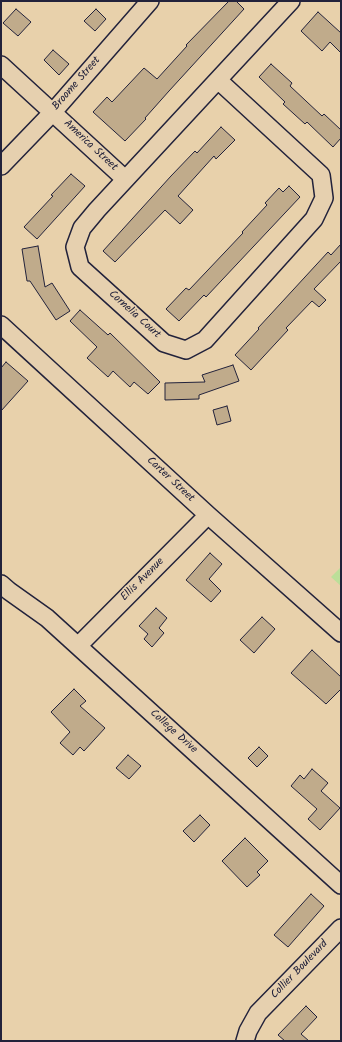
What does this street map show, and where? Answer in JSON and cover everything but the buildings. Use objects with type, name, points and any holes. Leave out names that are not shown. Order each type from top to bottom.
[{"type":"street","name":"Broome Street","points":[[1,166],[53,112],[150,1]]},
{"type":"street","name":"Cornelia Court","points":[[218,80],[321,175],[324,198],[314,220],[205,340],[186,350],[164,343],[80,267],[75,247],[82,228],[125,179],[291,1]]},
{"type":"street","name":"America Street","points":[[1,65],[125,179]]},
{"type":"street","name":"Carter Street","points":[[1,325],[208,515],[341,633]]},
{"type":"street","name":"Ellis Avenue","points":[[78,646],[208,515]]},
{"type":"street","name":"College Drive","points":[[1,584],[47,618],[341,886]]},
{"type":"street","name":"Collier Boulevard","points":[[245,1041],[248,1031],[258,1013],[341,928]]},
{"type":"green space","points":[[341,567],[341,586],[331,577]]}]
